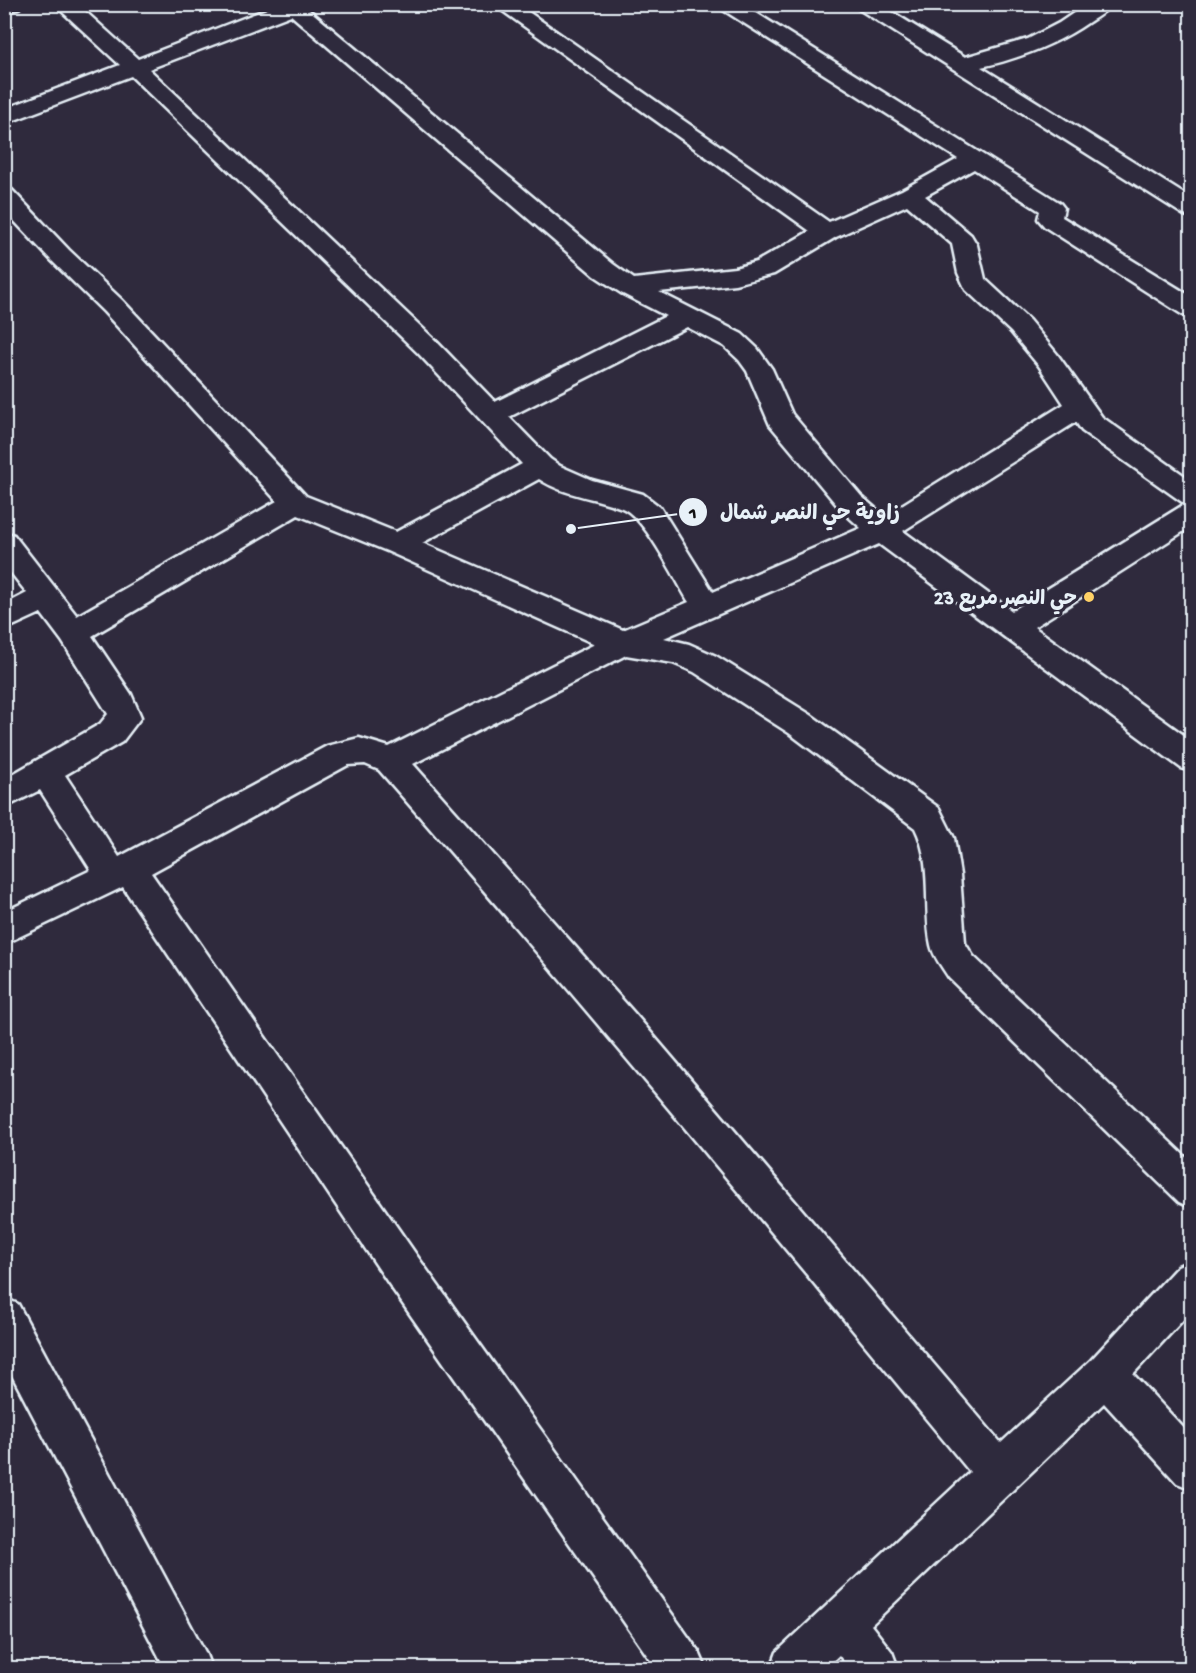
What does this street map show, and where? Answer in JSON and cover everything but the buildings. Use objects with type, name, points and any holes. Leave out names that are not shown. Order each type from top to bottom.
[{"type":"street","points":[[4,7],[12,4]]},
{"type":"street","points":[[64,4],[134,67],[427,347],[540,466],[554,478],[568,484],[633,501],[650,514],[707,607]]},
{"type":"street","points":[[503,4],[827,232]]},
{"type":"street","points":[[727,4],[1052,208],[1050,219],[1053,222],[1191,308]]},
{"type":"street","points":[[864,4],[1191,210]]},
{"type":"street","points":[[962,64],[1025,49],[1066,28],[1101,4]]},
{"type":"street","points":[[4,117],[295,5],[604,270],[630,288],[733,340],[748,354],[759,369],[780,418],[851,502],[882,531],[1191,759]]},
{"type":"street","points":[[630,288],[751,273],[827,232],[910,195],[973,160]]},
{"type":"street","points":[[4,195],[60,255],[113,306],[296,503],[397,544],[623,643],[678,652],[705,664],[792,719],[927,818],[938,838],[948,946],[961,967],[1191,1189]]},
{"type":"street","points":[[910,195],[962,240],[975,284],[1020,326],[1048,360],[1079,407],[1103,433],[1191,496]]},
{"type":"street","points":[[1191,296],[1191,308]]},
{"type":"street","points":[[493,414],[687,316]]},
{"type":"street","points":[[390,761],[623,643],[882,531],[1079,407]]},
{"type":"street","points":[[397,544],[540,466]]},
{"type":"street","points":[[73,633],[296,503]]},
{"type":"street","points":[[1010,627],[1191,512]]},
{"type":"street","points":[[4,542],[73,633],[120,703],[125,717],[111,733],[4,795]]},
{"type":"street","points":[[4,619],[45,597]]},
{"type":"street","points":[[4,929],[121,872],[338,755],[353,749],[366,750],[390,761],[500,882],[692,1107],[998,1473]]},
{"type":"street","points":[[45,771],[121,872],[683,1668]]},
{"type":"street","points":[[793,1668],[1105,1374],[1191,1280]]},
{"type":"street","points":[[4,1318],[189,1668]]},
{"type":"street","points":[[1105,1374],[1191,1468]]},
{"type":"street","points":[[842,1622],[876,1668]]},
{"type":"place","name":"زاوية حي النصر شمال","points":[[571,529]]},
{"type":"place","name":"حي النصر مربع 23","points":[[1089,597]]}]
